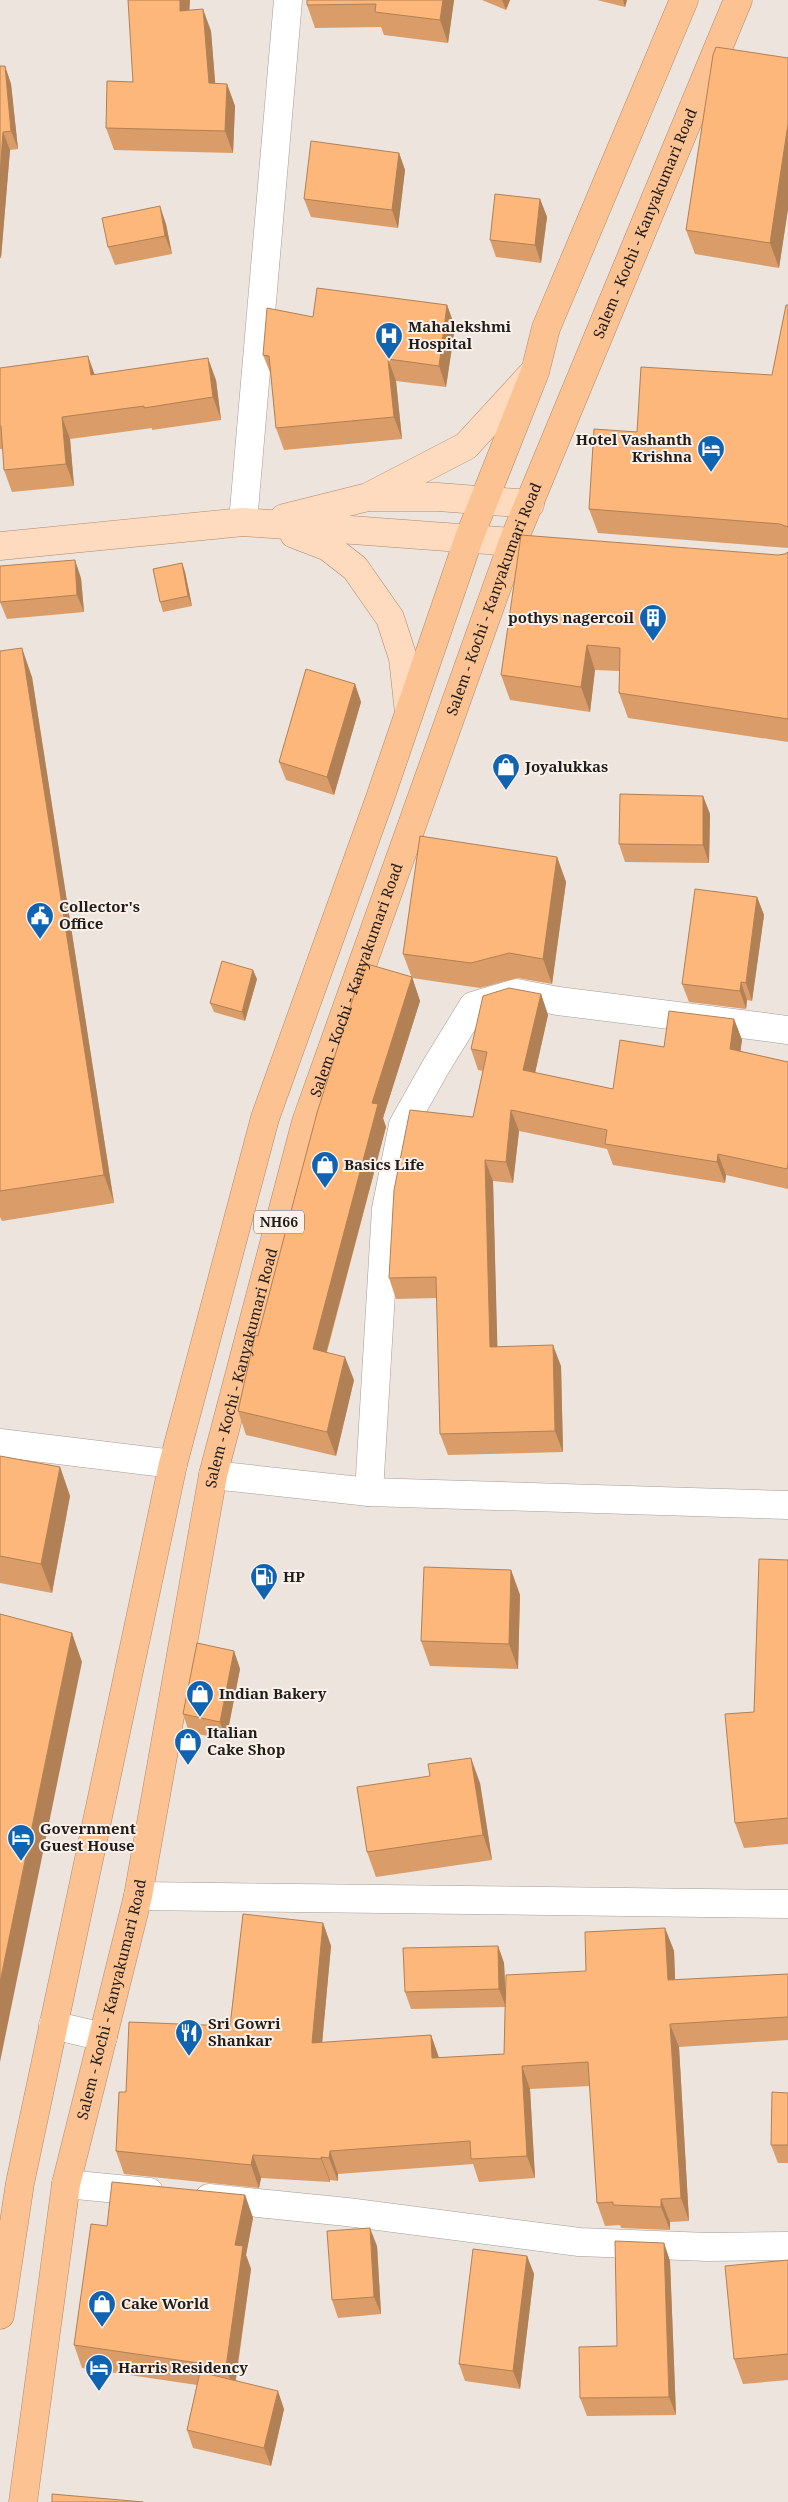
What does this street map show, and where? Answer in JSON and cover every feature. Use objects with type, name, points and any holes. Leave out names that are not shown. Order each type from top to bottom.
[{"type":"highway","name":"NH66","points":[[0,2315],[20,2183],[173,1464],[265,1118],[469,538],[535,372],[546,328],[684,0]]},
{"type":"highway","name":"Salem - Kochi - Kanyakumari Road","points":[[23,2502],[66,2184],[138,1896],[213,1475],[306,1122],[513,542],[738,0]]},
{"type":"main road","points":[[368,497],[466,446],[535,372]]},
{"type":"main road","points":[[0,546],[251,523],[368,497],[438,497],[530,504]]},
{"type":"main road","points":[[251,523],[513,542]]},
{"type":"main road","points":[[251,523],[303,537],[328,547],[355,568],[390,618],[400,642],[409,713]]},
{"type":"street","points":[[251,523],[288,0]]},
{"type":"street","points":[[513,542],[542,545]]},
{"type":"street","points":[[369,1492],[386,1209],[403,1126],[435,1068],[473,1006],[516,993],[558,1001],[788,1030]]},
{"type":"street","points":[[0,1443],[173,1464]]},
{"type":"street","points":[[213,1475],[369,1492],[788,1505]]},
{"type":"street","points":[[138,1896],[788,1904]]},
{"type":"street","points":[[53,2025],[103,2037]]},
{"type":"street","points":[[66,2184],[347,2212],[579,2242],[708,2247],[788,2246]]},
{"type":"building","points":[[128,0],[180,0],[180,11],[203,9],[209,83],[227,84],[225,131],[106,128],[107,81],[133,82]]},
{"type":"building","points":[[307,0],[443,0],[440,20],[375,12],[376,4],[307,5]]},
{"type":"building","points":[[716,47],[788,58],[788,124],[770,243],[686,230],[713,55]]},
{"type":"building","points":[[0,66],[5,66],[11,131],[3,132],[0,175]]},
{"type":"building","points":[[311,141],[399,153],[392,210],[304,199]]},
{"type":"building","points":[[495,194],[540,199],[535,245],[490,240]]},
{"type":"building","points":[[160,206],[165,236],[108,247],[102,218]]},
{"type":"building","points":[[317,288],[447,305],[439,366],[388,359],[394,417],[276,428],[269,356],[263,355],[267,308],[313,317]]},
{"type":"building","points":[[786,305],[788,305],[788,527],[780,524],[589,509],[594,429],[637,432],[641,367],[772,375]]},
{"type":"building","points":[[88,356],[91,375],[208,358],[213,397],[144,408],[144,406],[62,417],[66,464],[4,470],[0,426],[0,368]]},
{"type":"building","name":"pothys nagercoil","points":[[521,535],[778,555],[788,552],[788,719],[619,693],[620,648],[587,645],[581,687],[501,675]]},
{"type":"building","points":[[75,560],[77,595],[0,602],[0,566]]},
{"type":"building","points":[[182,563],[188,596],[160,602],[153,569]]},
{"type":"building","points":[[22,648],[104,1175],[0,1191],[0,651]]},
{"type":"building","points":[[306,669],[355,684],[327,777],[279,762]]},
{"type":"building","points":[[620,794],[703,796],[703,845],[619,844]]},
{"type":"building","points":[[420,836],[557,857],[543,959],[509,953],[471,963],[403,954]]},
{"type":"building","points":[[695,889],[757,897],[746,983],[741,982],[740,991],[682,984]]},
{"type":"building","points":[[222,961],[253,970],[242,1012],[210,1003]]},
{"type":"building","points":[[364,963],[412,977],[372,1103],[378,1104],[313,1349],[345,1357],[327,1432],[238,1411],[255,1335],[258,1336],[317,1113]]},
{"type":"building","points":[[509,988],[541,994],[523,1070],[613,1089],[620,1040],[664,1047],[669,1011],[734,1019],[730,1049],[788,1062],[788,1163],[787,1169],[718,1154],[717,1162],[605,1144],[607,1130],[511,1110],[506,1162],[485,1160],[490,1347],[553,1345],[555,1431],[440,1434],[436,1277],[389,1278],[394,1190],[410,1110],[473,1117],[487,1052],[471,1049],[483,996]]},
{"type":"building","points":[[0,1456],[60,1467],[41,1564],[0,1556]]},
{"type":"building","points":[[759,1559],[788,1560],[788,1818],[735,1823],[725,1714],[754,1712]]},
{"type":"building","points":[[424,1567],[511,1570],[509,1644],[421,1641]]},
{"type":"building","name":"Government Guest House","points":[[0,1614],[72,1633],[0,1982]]},
{"type":"building","points":[[197,1643],[234,1651],[220,1722],[183,1714]]},
{"type":"building","points":[[471,1758],[483,1835],[367,1852],[357,1787],[430,1776],[428,1764]]},
{"type":"building","points":[[243,1914],[323,1923],[312,2043],[431,2035],[432,2058],[504,2054],[506,1975],[586,1971],[585,1932],[665,1928],[668,1980],[788,1974],[788,2017],[670,2024],[681,2198],[661,2199],[661,2207],[613,2205],[613,2202],[597,2203],[588,2062],[522,2066],[527,2156],[471,2159],[470,2141],[330,2151],[329,2158],[321,2157],[321,2159],[253,2155],[251,2165],[116,2151],[119,2092],[126,2092],[129,2022],[230,2026]]},
{"type":"building","points":[[498,1946],[499,1989],[405,1992],[403,1948]]},
{"type":"building","points":[[772,2092],[788,2093],[788,2145],[771,2145]]},
{"type":"building","points":[[112,2182],[245,2195],[235,2245],[243,2246],[226,2367],[74,2345],[91,2224],[107,2226]]},
{"type":"building","points":[[370,2228],[374,2297],[332,2300],[327,2231]]},
{"type":"building","points":[[615,2241],[664,2243],[669,2397],[580,2398],[579,2347],[617,2346]]},
{"type":"building","points":[[473,2249],[527,2256],[513,2371],[459,2364]]},
{"type":"building","points":[[788,2260],[788,2354],[734,2359],[725,2266]]},
{"type":"building","points":[[200,2372],[278,2391],[264,2448],[187,2430]]},
{"type":"building","points":[[52,2494],[143,2502],[52,2502]]},
{"type":"place","name":"Mahalekshmi Hospital","points":[[389,360]]},
{"type":"place","name":"Hotel Vashanth Krishna","points":[[711,473]]},
{"type":"place","name":"pothys nagercoil","points":[[653,642]]},
{"type":"place","name":"Joyalukkas","points":[[506,791]]},
{"type":"place","name":"Collector's Office","points":[[40,940]]},
{"type":"place","name":"Basics Life","points":[[325,1189]]},
{"type":"place","name":"HP","points":[[264,1601]]},
{"type":"place","name":"Indian Bakery","points":[[200,1718]]},
{"type":"place","name":"Italian Cake Shop","points":[[188,1766]]},
{"type":"place","name":"Government Guest House","points":[[21,1862]]},
{"type":"place","name":"Sri Gowri Shankar","points":[[189,2057]]},
{"type":"place","name":"Cake World","points":[[102,2328]]},
{"type":"place","name":"Harris Residency","points":[[99,2392]]}]
